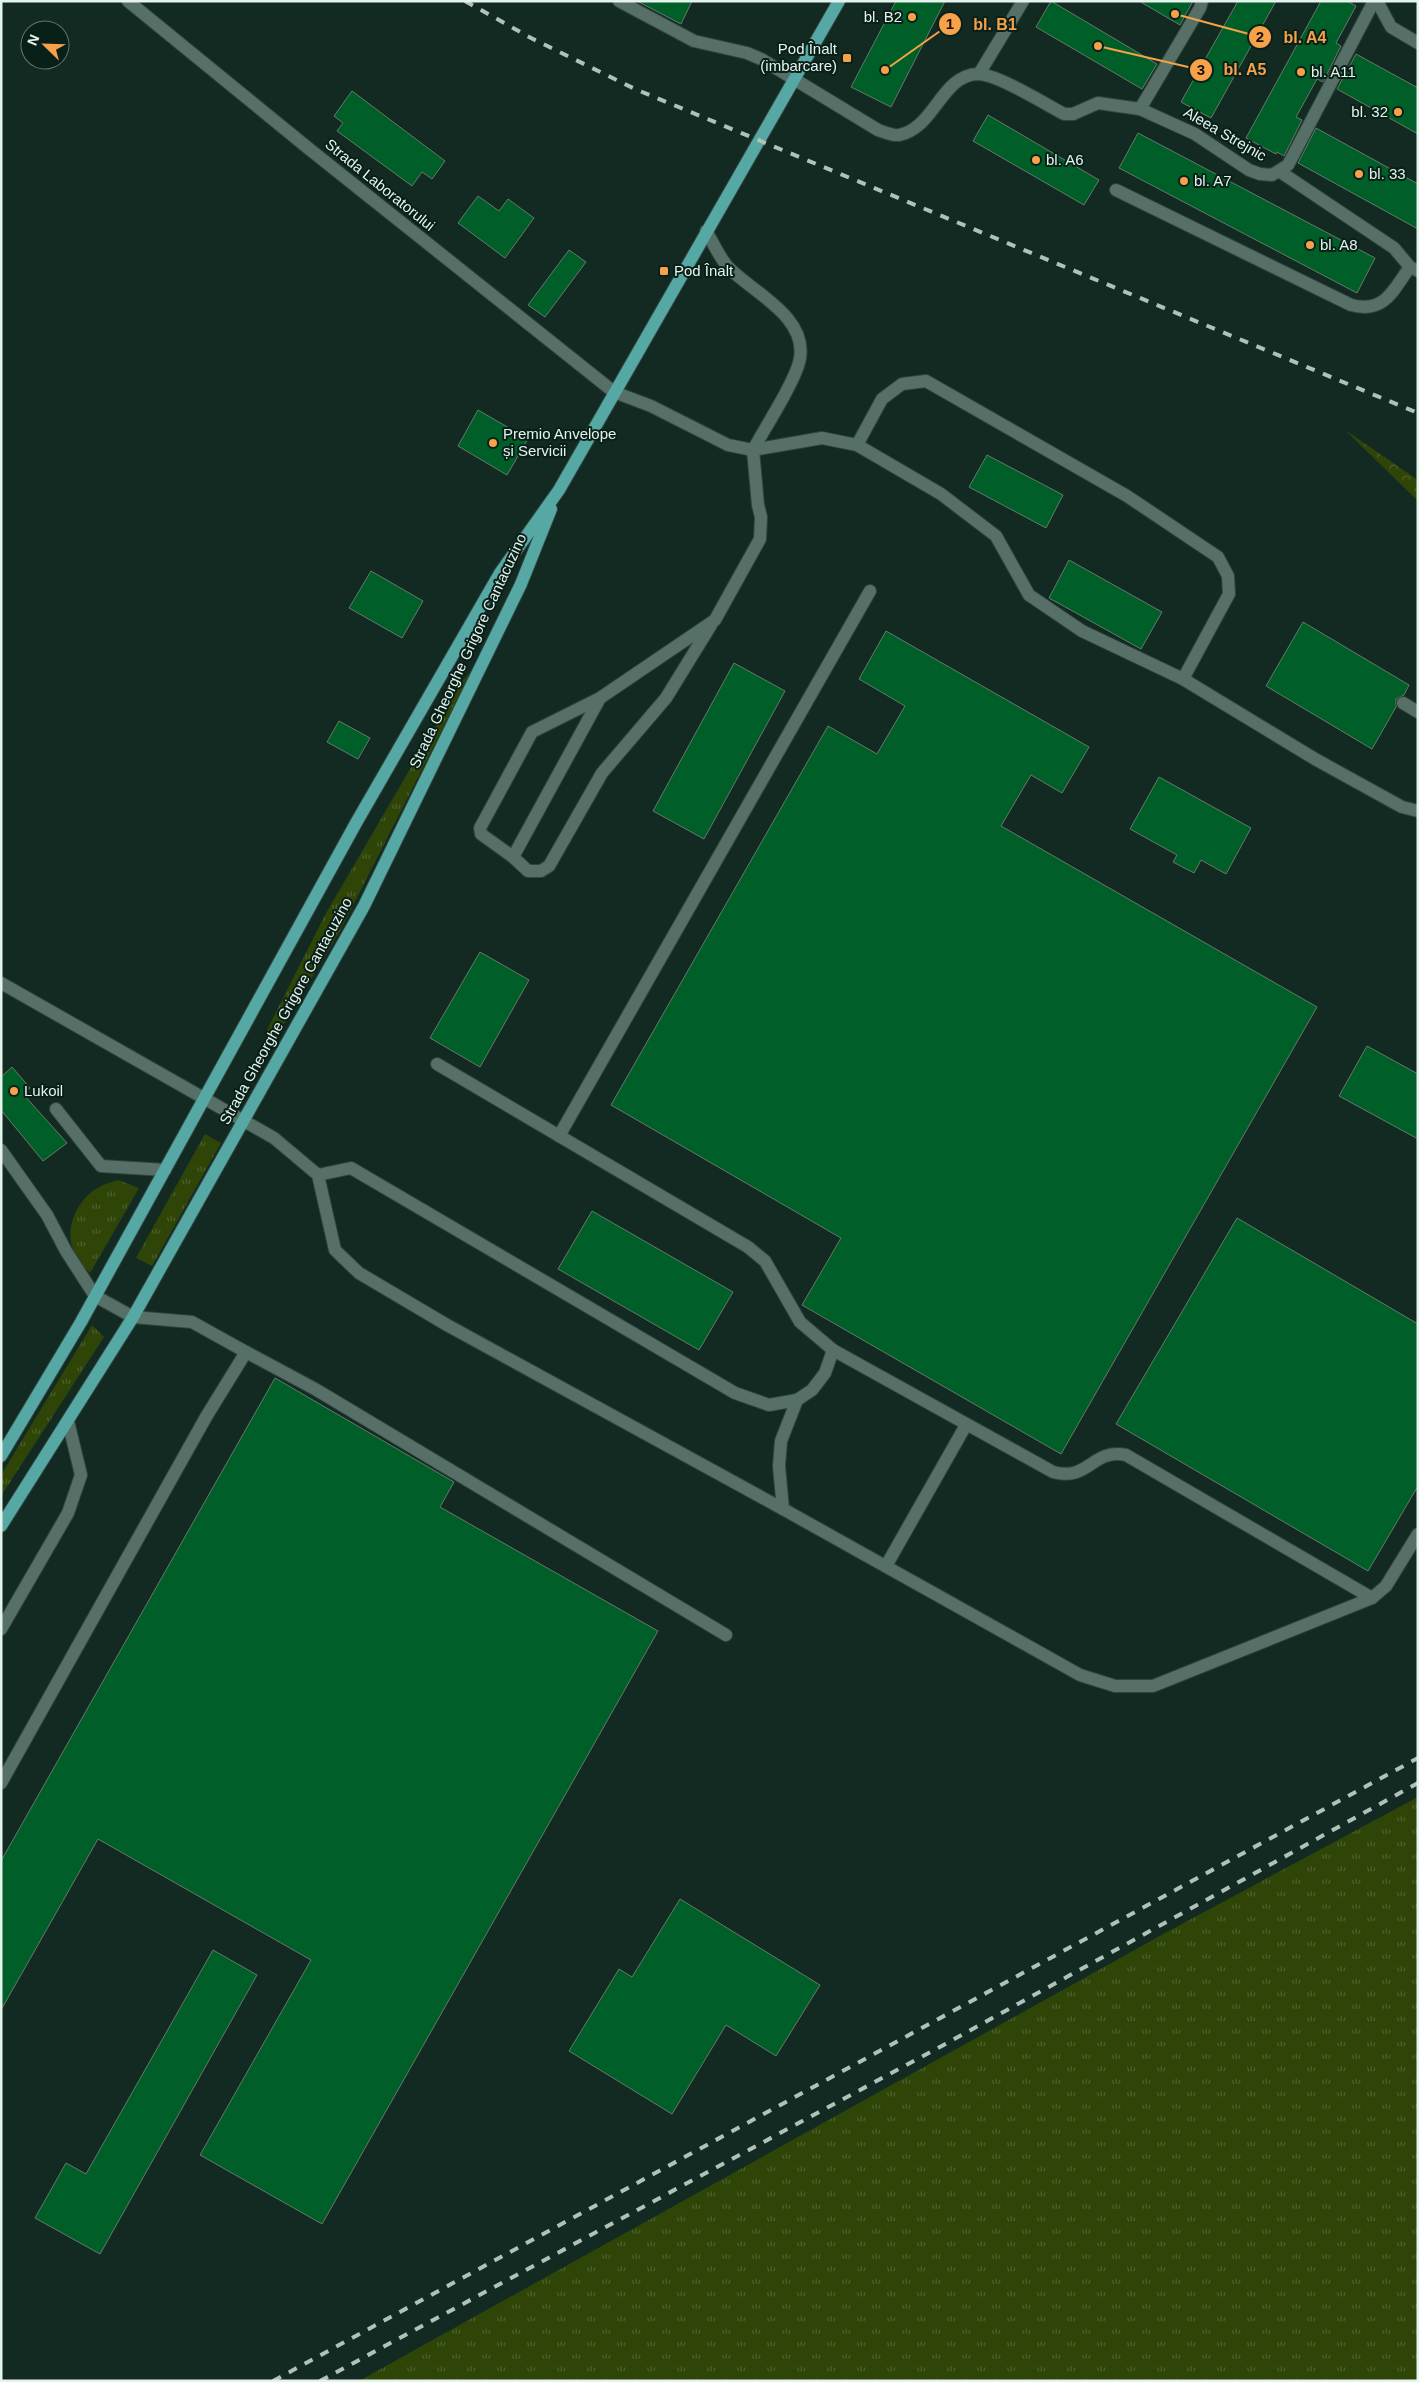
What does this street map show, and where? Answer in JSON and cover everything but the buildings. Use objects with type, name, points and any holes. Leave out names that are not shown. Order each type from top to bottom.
[{"type":"main road","name":"Strada Gheorghe Grigore Cantacuzino","points":[[1,1456],[95,1296],[356,823],[500,573],[559,490],[839,1]]},
{"type":"main road","name":"Strada Gheorghe Grigore Cantacuzino","points":[[1,1526],[133,1317],[364,906],[521,584],[559,490]]},
{"type":"street","name":"Strada Laboratorului","points":[[128,1],[308,148],[614,392],[651,406],[728,445],[753,450]]},
{"type":"street","points":[[619,1],[694,41],[746,53],[794,79],[878,130],[898,136],[915,130],[954,83],[969,75],[979,74],[1023,1]]},
{"type":"street","points":[[1140,109],[1200,8],[1202,1]]},
{"type":"street","points":[[1376,1],[1391,27],[1418,43]]},
{"type":"street","name":"Aleea Strejnic","points":[[979,74],[1014,87],[1064,114],[1073,114],[1098,103],[1140,109],[1195,134],[1249,170],[1260,174],[1272,175],[1288,165],[1376,1]]},
{"type":"street","points":[[1116,190],[1357,307],[1377,306],[1388,299],[1414,269],[1394,248],[1279,172]]},
{"type":"street","points":[[706,231],[726,266],[786,317],[795,329],[800,342],[800,359],[793,376],[753,450],[758,505],[761,517],[760,539],[715,620],[666,698],[602,773],[549,866],[542,871],[528,871],[513,857],[482,834],[480,828],[532,732],[600,698],[715,620]]},
{"type":"street","points":[[857,445],[882,399],[902,384],[926,381],[1127,496],[1218,558],[1228,576],[1229,594],[1184,679]]},
{"type":"street","points":[[753,450],[822,438],[857,445],[941,494],[996,536],[1029,595],[1082,631],[1184,679],[1315,759],[1402,807],[1418,811]]},
{"type":"street","points":[[559,1136],[870,591]]},
{"type":"street","points":[[513,857],[600,698]]},
{"type":"street","points":[[1403,703],[1418,712]]},
{"type":"street","points":[[1,983],[274,1138],[318,1175],[335,1250],[359,1273],[447,1325],[784,1509],[1080,1675],[1115,1686],[1153,1686],[1372,1598],[1386,1586],[1418,1534]]},
{"type":"street","points":[[437,1064],[748,1246],[765,1261],[800,1322],[833,1350],[1053,1472],[1062,1475],[1077,1474],[1103,1456],[1117,1453],[1126,1455],[1372,1598]]},
{"type":"street","points":[[56,1109],[101,1166],[165,1170]]},
{"type":"street","points":[[2,1150],[47,1215],[66,1251],[95,1296],[133,1317],[192,1322],[315,1388],[726,1635]]},
{"type":"street","points":[[318,1175],[351,1168],[735,1393],[770,1405],[797,1400],[812,1390],[825,1372],[833,1350]]},
{"type":"street","points":[[1,1783],[206,1417],[246,1352]]},
{"type":"street","points":[[784,1509],[779,1466],[781,1441],[797,1400]]},
{"type":"street","points":[[1,1629],[68,1513],[81,1475],[68,1421]]},
{"type":"street","points":[[886,1566],[966,1424]]},
{"type":"green space","points":[[1345,430],[1418,480],[1418,501]]},
{"type":"green space","points":[[473,669],[341,929],[275,1039],[266,1032],[325,915],[459,685]]},
{"type":"green space","points":[[205,1134],[221,1143],[152,1266],[136,1258]]},
{"type":"green space","points":[[118,1180],[139,1188],[90,1273],[76,1258],[72,1245],[70,1236],[74,1216],[78,1208],[91,1193],[101,1186]]},
{"type":"green space","points":[[92,1325],[104,1337],[1,1496],[1,1475]]},
{"type":"green space","points":[[1418,1797],[1418,2381],[359,2381],[1167,1932]]},
{"type":"railway","points":[[465,1],[531,38],[635,89],[1418,413]]},
{"type":"railway","points":[[273,2381],[1418,1758]]},
{"type":"railway","points":[[320,2381],[949,2042],[1418,1783]]},
{"type":"place","name":"bl. A4","points":[[1175,14]]},
{"type":"place","name":"bl. B2","points":[[912,17]]},
{"type":"place","name":"bl. A5","points":[[1098,46]]},
{"type":"place","name":"Pod Înalt (imbarcare)","points":[[847,58]]},
{"type":"place","name":"bl. B1","points":[[885,70]]},
{"type":"place","name":"bl. A11","points":[[1301,72]]},
{"type":"place","name":"bl. 32","points":[[1398,112]]},
{"type":"place","name":"bl. A6","points":[[1036,160]]},
{"type":"place","name":"bl. 33","points":[[1359,174]]},
{"type":"place","name":"bl. A7","points":[[1184,181]]},
{"type":"place","name":"bl. A8","points":[[1310,245]]},
{"type":"place","name":"Pod Înalt","points":[[664,271]]},
{"type":"place","name":"Premio Anvelope și Servicii","points":[[493,443]]},
{"type":"place","name":"Lukoil","points":[[14,1091]]}]
